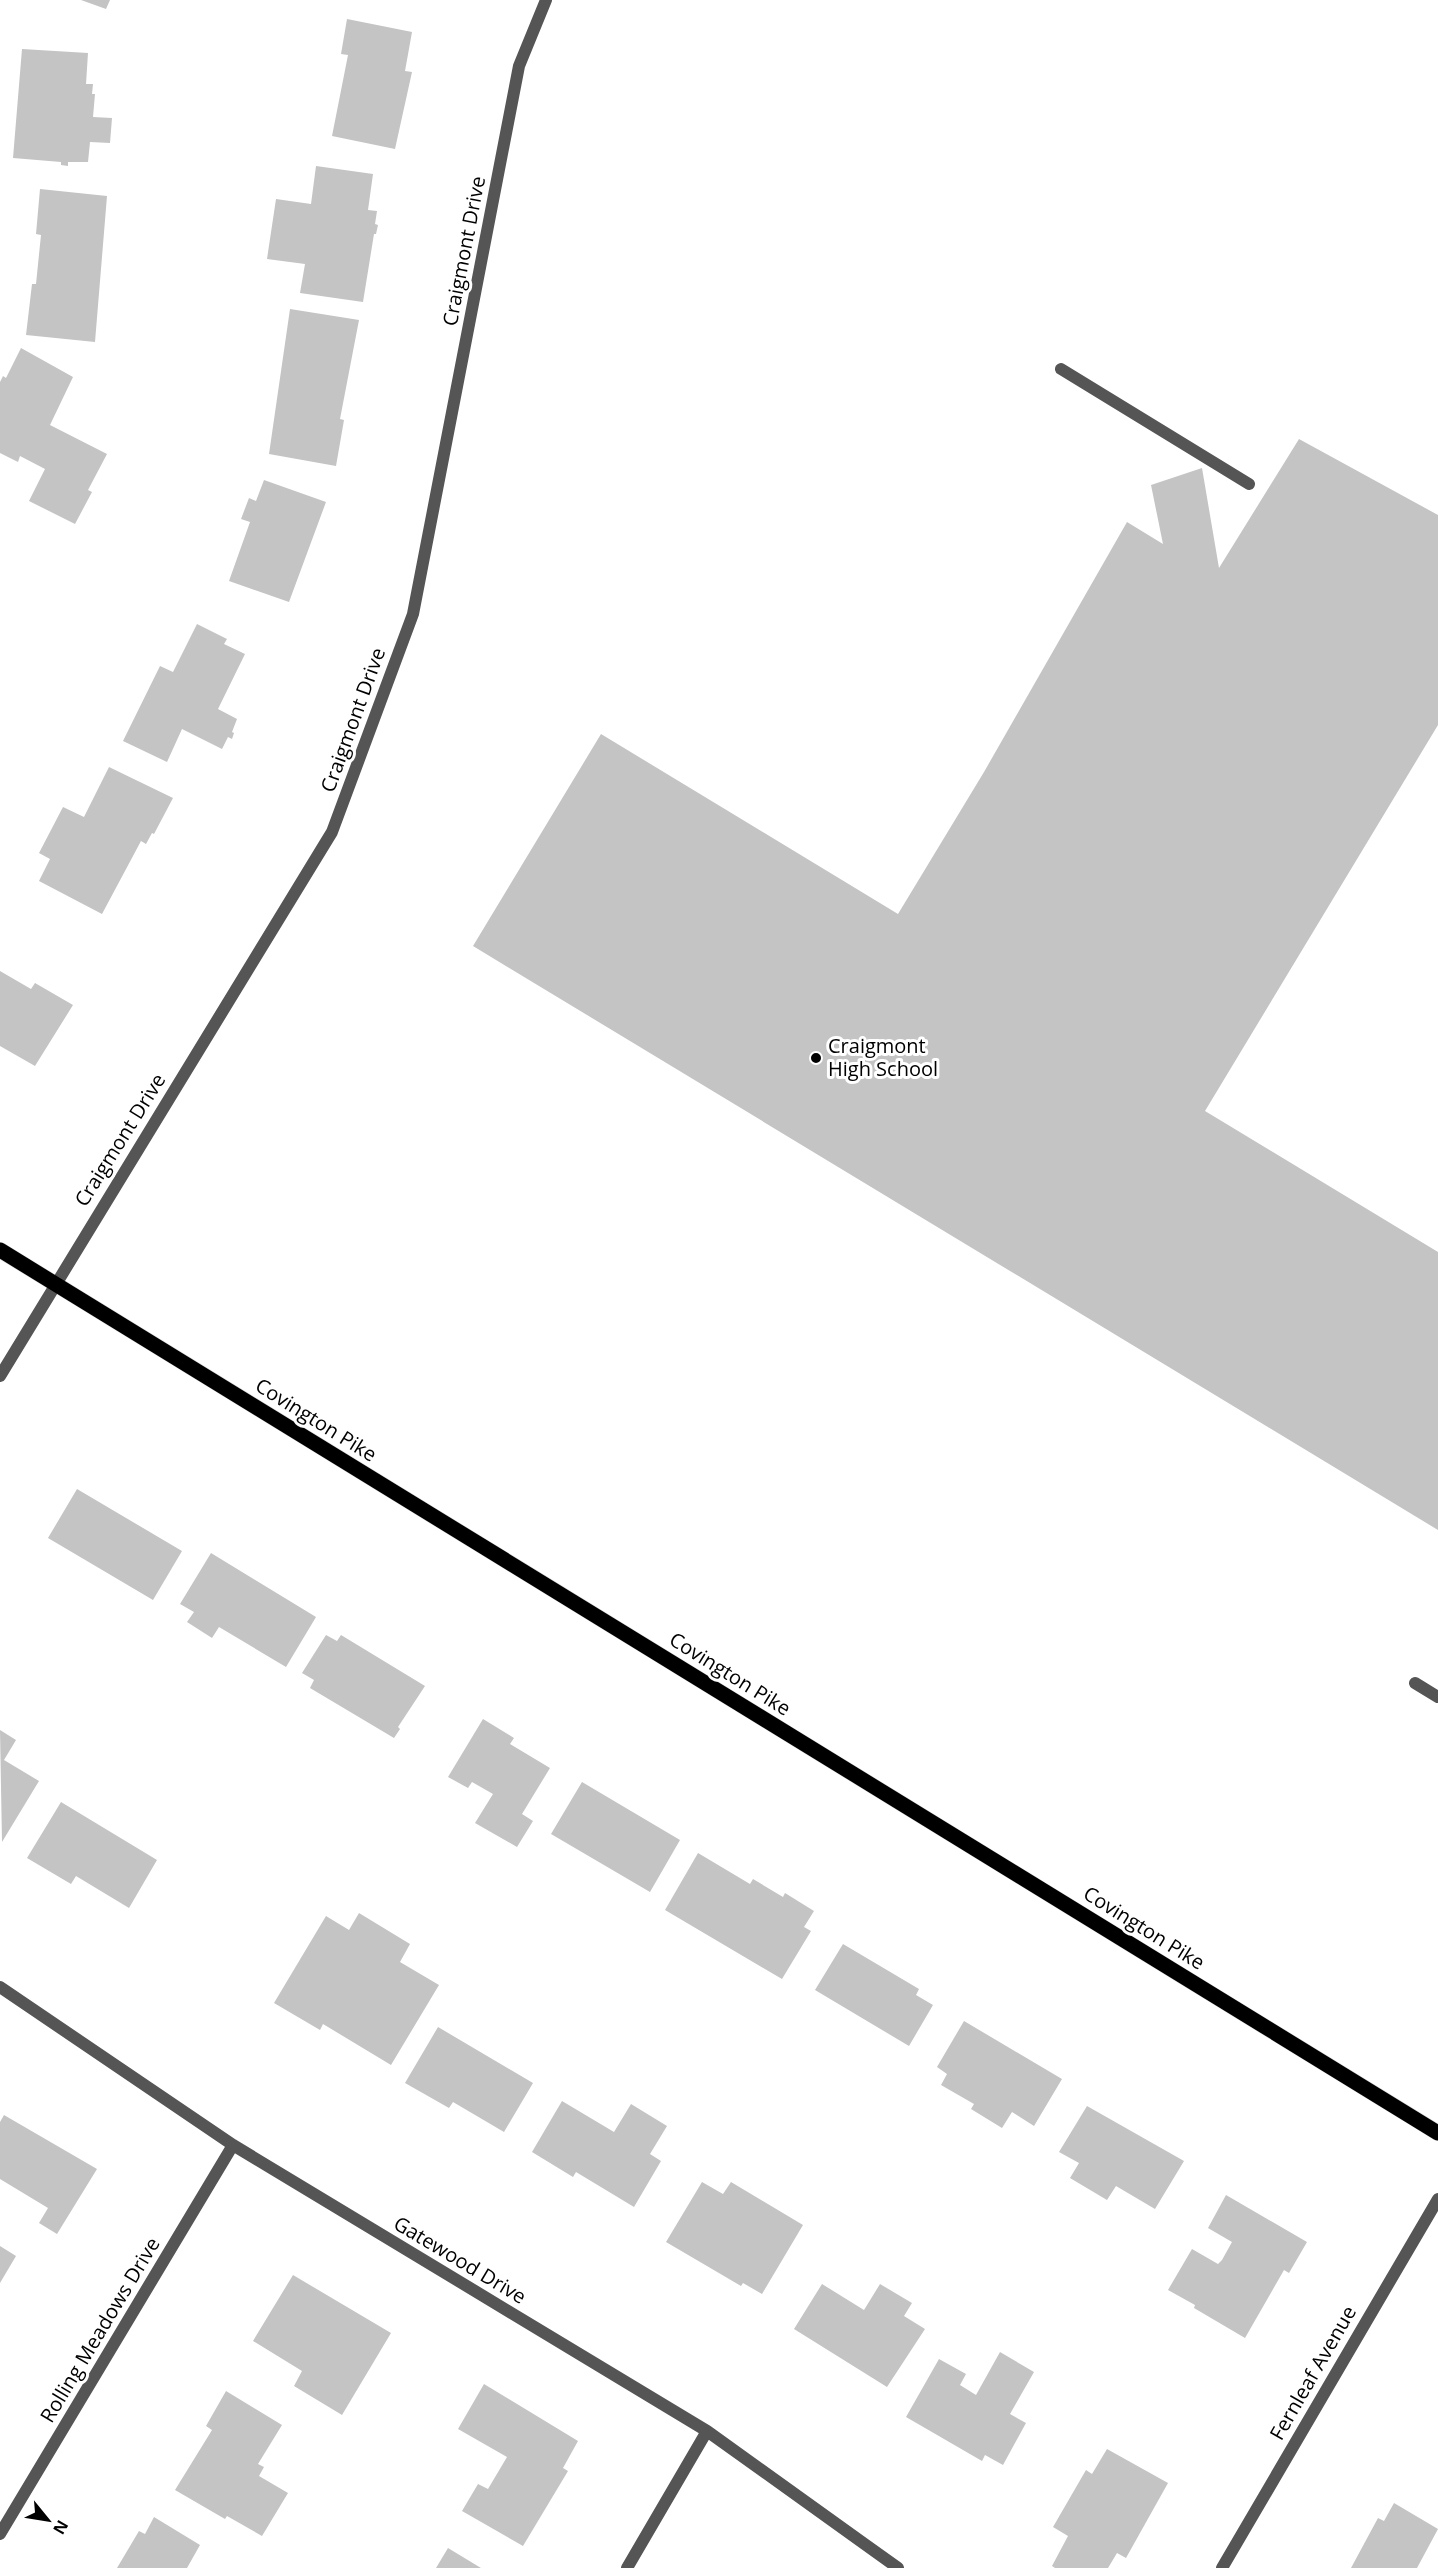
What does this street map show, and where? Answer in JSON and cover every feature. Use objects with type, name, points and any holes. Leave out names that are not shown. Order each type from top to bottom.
[{"type":"main road","name":"Covington Pike","points":[[0,1250],[1438,2133]]},
{"type":"street","name":"Craigmont Drive","points":[[0,1376],[332,832],[413,614],[519,66],[546,0]]},
{"type":"street","points":[[1061,369],[1249,484]]},
{"type":"street","points":[[1415,1683],[1438,1697]]},
{"type":"street","name":"Gatewood Drive","points":[[0,1987],[232,2145],[707,2431],[898,2568]]},
{"type":"street","name":"Rolling Meadows Drive","points":[[0,2534],[232,2145]]},
{"type":"street","name":"Fernleaf Avenue","points":[[1222,2568],[1438,2199]]},
{"type":"street","points":[[627,2568],[707,2431]]},
{"type":"building","points":[[81,0],[110,0],[106,9]]},
{"type":"building","points":[[347,19],[412,32],[405,71],[412,72],[395,149],[332,136],[348,55],[341,54]]},
{"type":"building","points":[[22,49],[88,53],[86,84],[93,84],[92,94],[95,94],[93,117],[112,118],[110,143],[90,142],[88,162],[68,162],[68,166],[61,165],[61,162],[13,158]]},
{"type":"building","points":[[316,166],[373,174],[368,210],[377,211],[375,224],[378,225],[376,234],[374,234],[363,302],[300,293],[305,264],[267,259],[276,199],[311,204]]},
{"type":"building","points":[[40,189],[107,196],[95,342],[26,335],[32,284],[36,284],[41,235],[36,234]]},
{"type":"building","points":[[290,309],[359,320],[340,419],[344,420],[336,466],[269,454]]},
{"type":"building","points":[[21,348],[73,377],[50,425],[107,454],[88,490],[92,492],[75,524],[29,501],[45,469],[20,456],[18,462],[0,453],[0,382],[3,376],[6,378]]},
{"type":"building","points":[[1299,439],[1438,515],[1438,725],[1205,1111],[1438,1252],[1438,1530],[473,946],[601,734],[898,914],[984,772],[1127,522],[1163,544],[1151,485],[1202,468],[1219,568]]},
{"type":"building","points":[[264,480],[326,502],[289,602],[229,581],[250,522],[241,519],[249,498],[256,501]]},
{"type":"building","points":[[197,624],[227,639],[224,644],[245,654],[218,709],[237,719],[232,732],[234,733],[232,739],[228,737],[222,749],[182,729],[167,762],[123,741],[160,666],[173,672]]},
{"type":"building","points":[[109,767],[173,798],[154,834],[152,833],[146,844],[141,841],[102,914],[39,881],[50,859],[39,853],[63,807],[84,817]]},
{"type":"building","points":[[0,971],[31,989],[35,983],[73,1005],[35,1066],[0,1046]]},
{"type":"building","points":[[77,1489],[182,1551],[153,1600],[48,1538]]},
{"type":"building","points":[[211,1553],[316,1617],[286,1667],[219,1627],[212,1638],[187,1622],[194,1612],[180,1604]]},
{"type":"building","points":[[326,1635],[337,1641],[341,1635],[425,1686],[398,1727],[400,1729],[394,1738],[310,1688],[314,1680],[302,1673]]},
{"type":"building","points":[[483,1719],[514,1738],[510,1744],[550,1768],[522,1814],[533,1821],[517,1847],[475,1823],[493,1794],[472,1782],[468,1788],[448,1777]]},
{"type":"building","points":[[0,1730],[16,1740],[4,1760],[39,1781],[2,1842]]},
{"type":"building","points":[[582,1782],[680,1840],[650,1892],[551,1834]]},
{"type":"building","points":[[61,1802],[157,1860],[129,1908],[76,1876],[71,1884],[27,1858]]},
{"type":"building","points":[[698,1853],[750,1884],[753,1879],[783,1897],[785,1893],[814,1911],[804,1927],[811,1931],[782,1979],[665,1910]]},
{"type":"building","points":[[359,1913],[410,1944],[400,1962],[439,1985],[391,2065],[323,2024],[320,2030],[274,2003],[326,1916],[349,1930]]},
{"type":"building","points":[[843,1944],[919,1989],[916,1995],[933,2005],[909,2046],[815,1990]]},
{"type":"building","points":[[964,2021],[1062,2079],[1034,2126],[1012,2112],[1002,2128],[971,2109],[974,2104],[941,2085],[947,2074],[937,2067]]},
{"type":"building","points":[[438,2027],[533,2083],[504,2132],[453,2102],[449,2108],[405,2083]]},
{"type":"building","points":[[562,2101],[614,2132],[631,2104],[667,2126],[650,2154],[661,2161],[634,2207],[576,2172],[573,2177],[532,2152]]},
{"type":"building","points":[[1087,2106],[1184,2161],[1155,2209],[1116,2186],[1107,2200],[1070,2178],[1079,2163],[1059,2152]]},
{"type":"building","points":[[4,2115],[97,2169],[57,2234],[39,2223],[48,2208],[0,2179],[0,2122]]},
{"type":"building","points":[[702,2182],[723,2194],[731,2182],[803,2225],[762,2294],[743,2283],[741,2286],[666,2242]]},
{"type":"building","points":[[1226,2195],[1307,2242],[1289,2273],[1284,2270],[1245,2338],[1168,2290],[1192,2249],[1218,2264],[1222,2260],[1232,2242],[1208,2228]]},
{"type":"building","points":[[0,2246],[16,2256],[0,2283]]},
{"type":"building","points":[[293,2275],[391,2333],[342,2415],[294,2386],[302,2371],[253,2341]]},
{"type":"building","points":[[822,2284],[864,2310],[880,2284],[912,2303],[904,2316],[925,2329],[887,2387],[794,2329]]},
{"type":"building","points":[[1000,2352],[1034,2372],[1010,2414],[1026,2423],[1003,2465],[985,2455],[982,2461],[906,2417],[939,2359],[966,2374],[960,2385],[976,2395]]},
{"type":"building","points":[[484,2384],[578,2441],[563,2468],[568,2471],[523,2546],[462,2511],[478,2484],[488,2489],[507,2457],[458,2429]]},
{"type":"building","points":[[226,2391],[282,2425],[258,2464],[264,2467],[259,2476],[288,2493],[262,2536],[227,2516],[225,2519],[175,2490],[212,2430],[206,2426]]},
{"type":"building","points":[[1107,2449],[1168,2483],[1126,2558],[1117,2553],[1108,2568],[1055,2568],[1052,2566],[1068,2536],[1053,2527],[1086,2470],[1092,2474]]},
{"type":"building","points":[[1394,2503],[1438,2529],[1417,2568],[1351,2568],[1378,2518],[1384,2521]]},
{"type":"building","points":[[154,2517],[200,2545],[187,2568],[117,2568],[139,2531],[145,2534]]},
{"type":"building","points":[[448,2548],[481,2568],[436,2568]]},
{"type":"place","name":"Craigmont High School","points":[[816,1058]]}]
